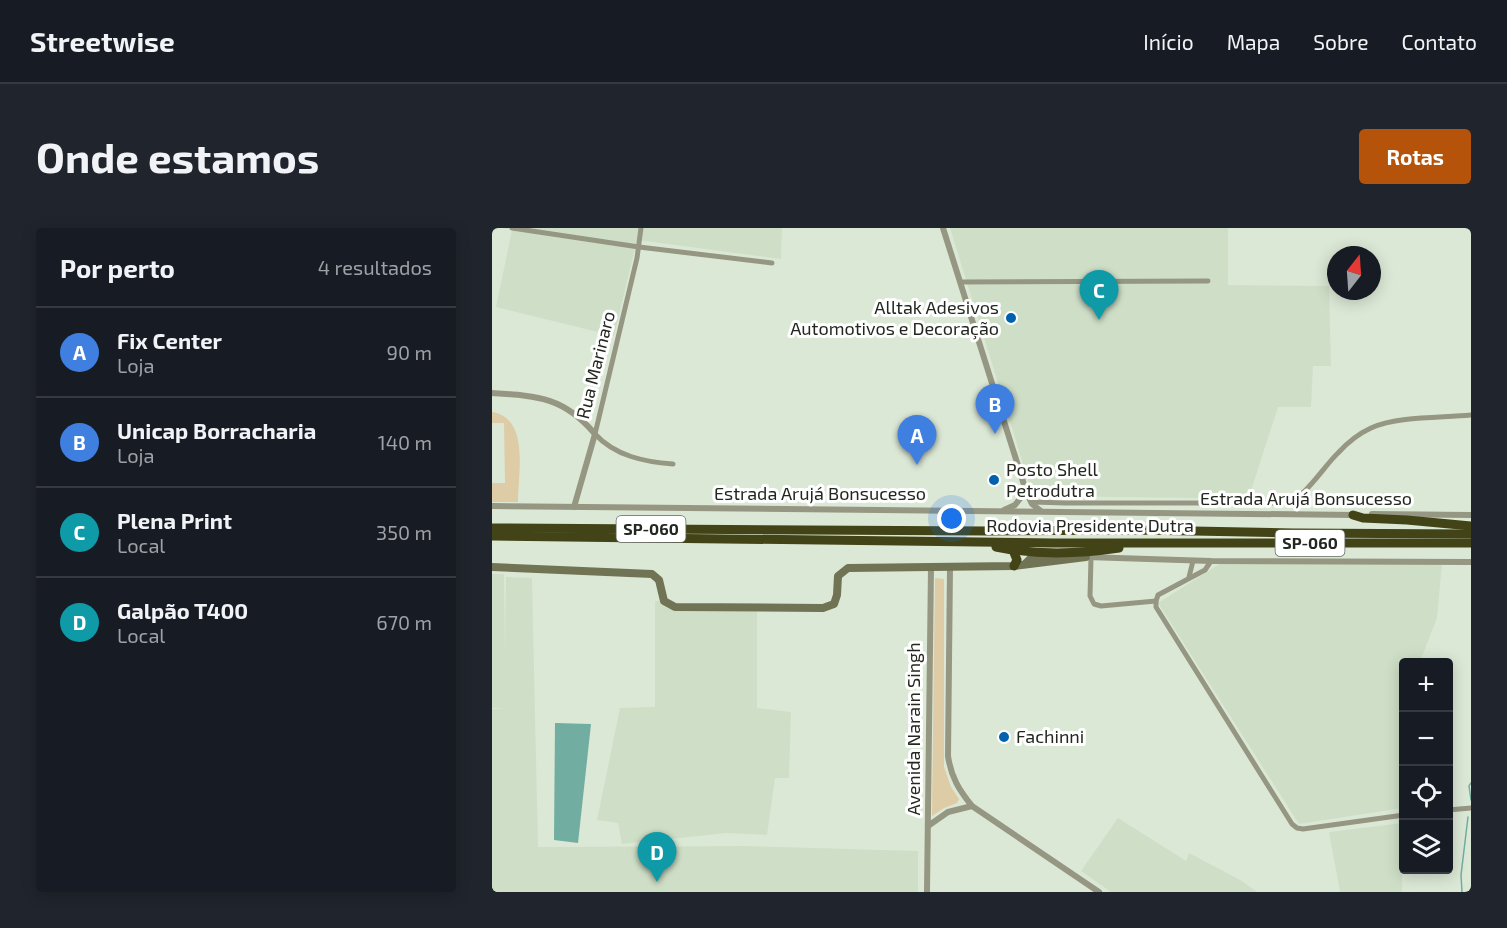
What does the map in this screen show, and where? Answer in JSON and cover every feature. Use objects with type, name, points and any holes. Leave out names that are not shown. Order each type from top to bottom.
[{"type":"highway","points":[[1353,515],[1364,518],[1471,526]]},
{"type":"highway","name":"Rodovia Presidente Dutra","points":[[492,528],[1140,530],[1471,534]]},
{"type":"highway","name":"Rodovia Presidente Dutra","points":[[492,536],[967,542],[1471,543]]},
{"type":"highway","points":[[967,542],[1023,552],[1106,550],[1148,543]]},
{"type":"highway","points":[[1013,550],[1017,560],[1014,566]]},
{"type":"highway","points":[[1089,557],[1106,550]]},
{"type":"main road","points":[[492,567],[652,574],[659,580],[664,601],[675,607],[824,608],[834,604],[838,576],[848,568],[1014,566],[1025,564],[1031,558],[1089,557]]},
{"type":"street","points":[[512,228],[639,247],[772,263]]},
{"type":"street","name":"Rua Marinaro","points":[[574,507],[595,434],[639,247],[641,228]]},
{"type":"street","points":[[943,228],[1026,491],[1030,500],[1041,512]]},
{"type":"street","points":[[960,282],[1208,281]]},
{"type":"street","points":[[492,393],[530,396],[563,405],[575,413],[611,447],[636,458],[673,464]]},
{"type":"street","points":[[1030,500],[1034,502],[1285,503],[1297,499],[1337,454],[1370,429],[1388,422],[1471,416]]},
{"type":"street","points":[[1003,511],[1015,505],[1026,491]]},
{"type":"street","name":"Estrada Arujá Bonsucesso","points":[[492,506],[1471,515]]},
{"type":"street","points":[[1156,601],[1101,606],[1094,604],[1090,596],[1089,557],[1193,561],[1471,562]]},
{"type":"street","points":[[1189,577],[1193,561]]},
{"type":"street","points":[[1211,561],[1205,570],[1161,593],[1156,601],[1157,609],[1294,826],[1303,829],[1399,816]]},
{"type":"street","name":"Avenida Narain Singh","points":[[927,892],[931,567]]},
{"type":"street","points":[[950,567],[948,756],[954,780],[960,792],[972,806],[1099,892]]},
{"type":"street","points":[[928,826],[948,812],[972,806]]},
{"type":"street","points":[[1453,810],[1471,808]]},
{"type":"shaded area","points":[[501,228],[782,228],[781,259],[637,240],[614,336],[496,307],[512,230]]},
{"type":"shaded area","points":[[950,228],[1228,228],[1228,285],[1327,286],[1331,366],[1313,366],[1311,407],[1278,407],[1248,500],[1033,496]]},
{"type":"shaded area","points":[[492,412],[504,416],[517,435],[520,462],[518,502],[492,502],[492,483],[505,483],[504,423],[492,423]]},
{"type":"shaded area","points":[[1221,563],[1442,564],[1437,618],[1422,658],[1399,658],[1399,809],[1299,824],[1158,603]]},
{"type":"shaded area","points":[[492,574],[504,574],[505,649],[506,577],[532,578],[538,847],[745,846],[918,851],[918,892],[492,892],[492,709],[505,709],[492,708]]},
{"type":"shaded area","points":[[935,578],[944,579],[944,767],[951,787],[959,799],[957,803],[932,816]]},
{"type":"shaded area","points":[[655,601],[662,601],[669,606],[757,609],[757,708],[791,712],[789,778],[775,778],[767,835],[727,833],[622,844],[618,823],[597,820],[620,708],[655,707]]},
{"type":"shaded area","points":[[1118,818],[1186,861],[1189,853],[1242,881],[1257,892],[1111,892],[1081,871]]},
{"type":"shaded area","points":[[1399,823],[1399,874],[1402,874],[1402,892],[1340,892],[1329,832]]},
{"type":"water","points":[[555,723],[591,724],[578,843],[554,840]]},
{"type":"waterway","points":[[1471,783],[1469,786],[1471,800]]},
{"type":"waterway","points":[[1462,892],[1461,875],[1468,817]]},
{"type":"place","name":"Alltak Adesivos Automotivos e Decoração","points":[[1011,318]]},
{"type":"place","name":"Plena Print","points":[[1099,320]]},
{"type":"place","name":"Unicap Borracharia","points":[[995,434]]},
{"type":"place","name":"Fix Center","points":[[917,465]]},
{"type":"place","name":"Posto Shell Petrodutra","points":[[994,480]]},
{"type":"place","name":"Fachinni","points":[[1004,737]]},
{"type":"place","name":"Galpão T400","points":[[657,882]]}]
